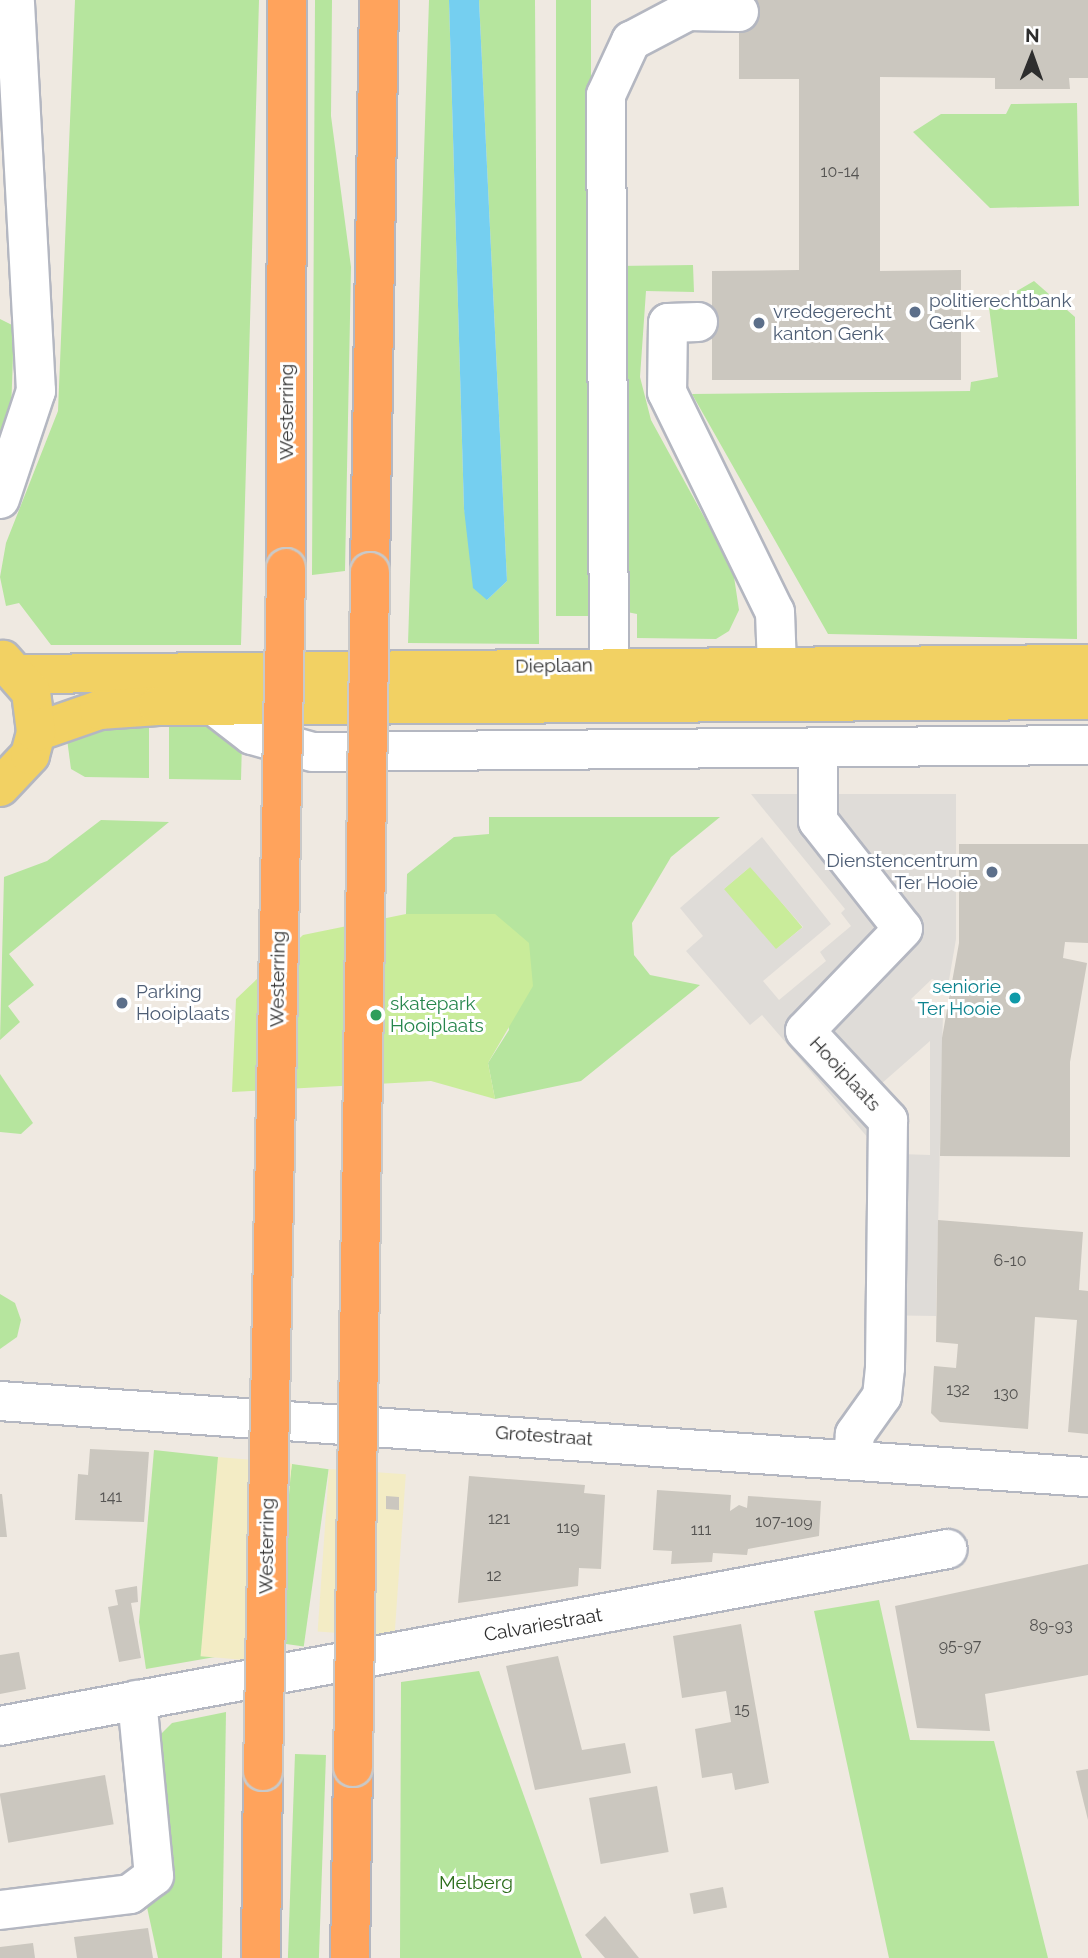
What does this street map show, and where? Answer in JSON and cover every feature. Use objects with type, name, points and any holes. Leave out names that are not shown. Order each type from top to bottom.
[{"type":"highway","name":"Westerring","points":[[261,1958],[286,568],[287,0]]},
{"type":"highway","points":[[351,1958],[379,0]]},
{"type":"main road","name":"Dieplaan","points":[[10,667],[1088,664]]},
{"type":"main road","name":"Dieplaan","points":[[10,667],[33,702],[36,732],[99,710],[213,705],[1088,700]]},
{"type":"main road","points":[[0,787],[30,755],[36,732]]},
{"type":"street","points":[[0,499],[36,391],[15,0]]},
{"type":"street","points":[[609,666],[606,95],[631,41],[688,11],[739,12]]},
{"type":"street","points":[[698,322],[667,323],[667,392],[775,612],[777,666]]},
{"type":"street","points":[[213,705],[252,735],[313,752],[1088,745]]},
{"type":"street","name":"Hooiplaats","points":[[818,747],[818,821],[902,929],[805,1031],[888,1120],[886,1315],[882,1396],[855,1434],[853,1459]]},
{"type":"street","name":"Grotestraat","points":[[0,1401],[1088,1477]]},
{"type":"street","name":"Calvariestraat","points":[[0,1726],[948,1549]]},
{"type":"street","points":[[0,1910],[130,1894],[154,1876],[137,1700]]},
{"type":"green space","points":[[75,0],[259,0],[241,645],[51,645],[19,603],[6,606],[0,577],[6,543],[58,411]]},
{"type":"green space","points":[[315,0],[332,0],[331,116],[351,267],[345,571],[312,575]]},
{"type":"green space","points":[[429,0],[449,0],[464,509],[487,600],[507,581],[479,0],[535,0],[539,644],[408,643]]},
{"type":"green space","points":[[556,0],[591,0],[591,616],[556,616]]},
{"type":"green space","points":[[1077,103],[1079,206],[990,208],[913,132],[941,114],[1006,114],[1011,104]]},
{"type":"green space","points":[[693,265],[694,292],[646,291],[640,377],[651,420],[733,570],[739,610],[729,631],[716,639],[637,638],[637,614],[627,612],[617,266]]},
{"type":"green space","points":[[1034,281],[1075,317],[1077,639],[828,634],[692,394],[970,391],[971,382],[998,377],[989,307]]},
{"type":"green space","points":[[0,319],[14,326],[11,413],[0,441]]},
{"type":"green space","points":[[149,717],[149,778],[85,777],[71,769],[67,739],[104,720]]},
{"type":"green space","points":[[169,718],[211,726],[242,741],[241,780],[169,779]]},
{"type":"green space","points":[[489,817],[720,817],[671,857],[632,923],[634,955],[650,975],[700,985],[581,1081],[495,1099],[488,1063],[509,1030],[495,914],[406,914],[407,874],[454,837],[489,834]]},
{"type":"green space","points":[[101,820],[169,822],[9,954],[34,985],[8,1006],[20,1022],[0,1040],[4,877],[47,861]]},
{"type":"green space","points":[[751,866],[802,927],[775,950],[723,889]]},
{"type":"green space","name":"skatepark Hooiplaats","points":[[406,914],[495,914],[529,943],[533,986],[488,1063],[495,1099],[431,1081],[232,1092],[236,999],[303,935]]},
{"type":"green space","points":[[0,1074],[33,1123],[21,1134],[0,1132]]},
{"type":"green space","points":[[0,1294],[15,1303],[21,1320],[17,1337],[0,1349]]},
{"type":"green space","points":[[154,1450],[218,1457],[215,1657],[146,1669],[139,1622]]},
{"type":"green space","points":[[292,1464],[329,1469],[304,1646],[267,1641]]},
{"type":"green space","points":[[879,1600],[910,1740],[994,1741],[1048,1958],[889,1958],[814,1611]]},
{"type":"green space","name":"Melberg","points":[[479,1671],[582,1958],[400,1958],[401,1682]]},
{"type":"green space","points":[[226,1712],[222,1958],[158,1958],[145,1898],[158,1737],[172,1723]]},
{"type":"green space","points":[[295,1754],[326,1755],[319,1958],[288,1958]]},
{"type":"sand","points":[[218,1457],[292,1463],[274,1663],[201,1656]]},
{"type":"sand","points":[[329,1469],[406,1474],[394,1637],[318,1632]]},
{"type":"shaded area","points":[[751,794],[956,794],[956,939],[948,986],[932,979],[911,999],[920,1008],[943,1011],[936,1316],[872,1315],[869,1139],[762,1015],[750,1025],[686,951],[703,936],[680,908],[762,837],[831,924],[763,981],[779,1000],[826,961],[820,952],[851,926],[841,913],[845,909]],"holes":[[[750,867],[803,927],[776,949],[724,889]],[[930,1041],[930,1155],[900,1154],[899,1107],[881,1084]]]},
{"type":"water","points":[[449,0],[479,0],[507,581],[487,600],[473,588],[464,509]]},
{"type":"building","points":[[739,0],[1088,0],[1088,78],[1069,78],[1070,89],[995,89],[995,78],[880,77],[880,271],[961,270],[961,380],[712,380],[712,271],[799,270],[799,79],[739,79]]},
{"type":"building","name":"seniorie Ter Hooie","points":[[959,844],[1088,844],[1088,943],[1065,942],[1063,958],[1087,963],[1070,1062],[1070,1157],[940,1156],[942,1038],[959,943]]},
{"type":"building","points":[[938,1220],[1083,1232],[1079,1290],[1088,1291],[1088,1434],[1068,1432],[1077,1320],[1035,1317],[1028,1429],[940,1422],[931,1413],[934,1366],[956,1368],[958,1344],[936,1342]]},
{"type":"building","points":[[90,1449],[149,1452],[144,1522],[75,1520],[78,1474],[88,1475]]},
{"type":"building","points":[[469,1476],[585,1485],[584,1493],[605,1495],[601,1569],[579,1568],[578,1586],[458,1603]]},
{"type":"building","points":[[657,1490],[731,1495],[730,1511],[739,1505],[747,1508],[748,1496],[821,1501],[819,1536],[748,1549],[747,1555],[713,1553],[712,1562],[671,1564],[672,1551],[653,1550]]},
{"type":"building","points":[[2,1494],[7,1537],[0,1537]]},
{"type":"building","points":[[386,1496],[399,1497],[399,1510],[386,1509]]},
{"type":"building","points":[[1088,1564],[1088,1675],[985,1694],[990,1731],[917,1728],[895,1606]]},
{"type":"building","points":[[137,1586],[138,1602],[131,1603],[141,1658],[119,1662],[108,1607],[118,1605],[115,1590]]},
{"type":"building","points":[[741,1624],[769,1783],[735,1790],[732,1773],[702,1778],[695,1729],[731,1722],[726,1691],[682,1698],[673,1636]]},
{"type":"building","points":[[19,1652],[26,1689],[0,1694],[0,1655]]},
{"type":"building","points":[[558,1656],[582,1750],[625,1743],[631,1773],[535,1790],[506,1666]]},
{"type":"building","points":[[1088,1769],[1088,1820],[1076,1771]]},
{"type":"building","points":[[105,1775],[114,1824],[8,1843],[0,1794]]},
{"type":"building","points":[[657,1786],[669,1852],[601,1864],[589,1798]]},
{"type":"building","points":[[723,1887],[727,1908],[694,1914],[690,1893]]},
{"type":"building","points":[[605,1916],[639,1958],[605,1958],[585,1935]]},
{"type":"building","points":[[148,1928],[153,1958],[77,1958],[74,1937]]},
{"type":"building","points":[[33,1943],[35,1958],[0,1958],[0,1947]]},
{"type":"place","name":"politierechtbank Genk","points":[[915,312]]},
{"type":"place","name":"vredegerecht kanton Genk","points":[[759,323]]},
{"type":"place","name":"Dienstencentrum Ter Hooie","points":[[992,872]]},
{"type":"place","name":"seniorie Ter Hooie","points":[[1015,998]]},
{"type":"place","name":"Parking Hooiplaats","points":[[122,1003]]},
{"type":"place","name":"skatepark Hooiplaats","points":[[376,1015]]}]
